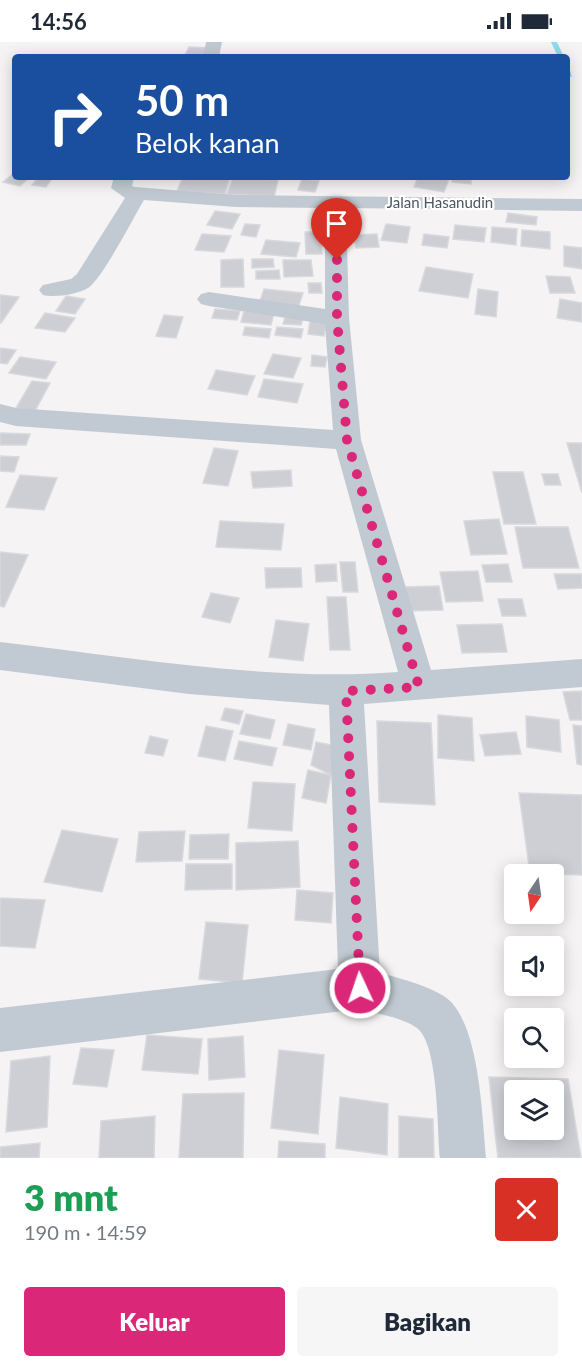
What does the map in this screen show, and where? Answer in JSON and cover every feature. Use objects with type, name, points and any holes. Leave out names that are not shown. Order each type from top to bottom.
[{"type":"street","name":"Jalan Hasanudin","points":[[128,186],[236,201],[334,202],[495,194],[582,205]]},
{"type":"street","points":[[51,290],[79,284],[86,278],[128,186]]},
{"type":"street","points":[[334,202],[337,318],[347,440],[419,687]]},
{"type":"street","points":[[209,299],[337,318]]},
{"type":"street","points":[[0,413],[16,417],[347,440]]},
{"type":"street","points":[[0,656],[167,677],[346,691],[582,673]]},
{"type":"street","points":[[346,691],[360,988]]},
{"type":"street","points":[[0,1030],[360,988],[400,999],[436,1016],[450,1039],[463,1158]]},
{"type":"building","points":[[189,47],[209,48],[206,54],[186,54]]},
{"type":"building","points":[[12,174],[12,180],[27,180],[20,186],[3,182]]},
{"type":"building","points":[[36,180],[51,180],[46,187],[32,185]]},
{"type":"building","points":[[182,180],[229,180],[225,194],[177,191]]},
{"type":"building","points":[[232,180],[278,180],[274,197],[227,194]]},
{"type":"building","points":[[302,180],[319,181],[315,192],[298,190]]},
{"type":"building","points":[[417,180],[449,180],[444,192],[414,187]]},
{"type":"building","points":[[452,180],[471,180],[471,184],[452,182]]},
{"type":"building","points":[[215,211],[240,214],[232,229],[207,225]]},
{"type":"building","points":[[508,213],[537,217],[536,225],[506,222]]},
{"type":"building","points":[[245,224],[260,225],[256,237],[241,235]]},
{"type":"building","points":[[386,224],[410,227],[407,243],[381,240]]},
{"type":"building","points":[[455,225],[486,228],[484,242],[453,239]]},
{"type":"building","points":[[492,227],[517,229],[516,245],[491,242]]},
{"type":"building","points":[[522,230],[550,232],[550,249],[521,246]]},
{"type":"building","points":[[305,232],[320,232],[322,254],[306,254]]},
{"type":"building","points":[[202,234],[231,236],[224,252],[195,250]]},
{"type":"building","points":[[377,234],[379,247],[356,248],[354,235]]},
{"type":"building","points":[[424,234],[449,237],[447,248],[422,245]]},
{"type":"building","points":[[266,240],[300,243],[296,257],[261,254]]},
{"type":"building","points":[[564,246],[582,248],[582,269],[564,266]]},
{"type":"building","points":[[243,259],[244,287],[221,287],[221,260]]},
{"type":"building","points":[[252,259],[273,259],[274,267],[252,268]]},
{"type":"building","points":[[283,260],[311,260],[313,276],[284,277]]},
{"type":"building","points":[[426,267],[473,274],[468,298],[419,291]]},
{"type":"building","points":[[279,270],[280,279],[256,279],[256,271]]},
{"type":"building","points":[[546,276],[570,277],[575,293],[550,293]]},
{"type":"building","points":[[308,283],[321,283],[322,293],[309,293]]},
{"type":"building","points":[[264,289],[303,293],[298,308],[259,304]]},
{"type":"building","points":[[478,289],[498,292],[496,317],[475,314]]},
{"type":"building","points":[[0,295],[19,297],[1,323],[0,323]]},
{"type":"building","points":[[66,296],[85,299],[75,314],[56,311]]},
{"type":"building","points":[[560,299],[582,303],[582,322],[557,318]]},
{"type":"building","points":[[215,309],[240,311],[237,320],[212,318]]},
{"type":"building","points":[[244,311],[274,313],[271,325],[241,322]]},
{"type":"building","points":[[45,313],[75,318],[65,332],[35,328]]},
{"type":"building","points":[[164,315],[183,317],[176,338],[156,336]]},
{"type":"building","points":[[285,317],[303,319],[301,325],[283,324]]},
{"type":"building","points":[[310,321],[327,322],[324,336],[308,334]]},
{"type":"building","points":[[245,327],[271,329],[269,338],[243,335]]},
{"type":"building","points":[[277,327],[303,329],[301,338],[275,335]]},
{"type":"building","points":[[0,348],[16,350],[7,364],[0,363]]},
{"type":"building","points":[[273,354],[301,358],[293,378],[264,374]]},
{"type":"building","points":[[312,355],[327,357],[325,367],[311,366]]},
{"type":"building","points":[[20,357],[56,362],[46,379],[9,373]]},
{"type":"building","points":[[216,370],[255,376],[247,395],[208,389]]},
{"type":"building","points":[[264,379],[303,384],[297,403],[258,397]]},
{"type":"building","points":[[32,381],[50,383],[35,411],[16,408]]},
{"type":"building","points":[[0,433],[30,434],[26,445],[0,445]]},
{"type":"building","points":[[567,443],[582,443],[582,493]]},
{"type":"building","points":[[214,448],[238,451],[228,486],[203,483]]},
{"type":"building","points":[[0,456],[19,457],[14,472],[0,471]]},
{"type":"building","points":[[291,470],[292,486],[253,488],[251,472]]},
{"type":"building","points":[[493,472],[523,472],[536,524],[504,524]]},
{"type":"building","points":[[542,474],[558,474],[561,485],[545,485]]},
{"type":"building","points":[[20,475],[57,478],[44,510],[6,507]]},
{"type":"building","points":[[499,519],[507,554],[471,555],[464,521]]},
{"type":"building","points":[[220,521],[284,524],[281,550],[216,547]]},
{"type":"building","points":[[515,527],[568,527],[579,568],[523,568]]},
{"type":"building","points":[[0,552],[28,555],[4,607],[0,606]]},
{"type":"building","points":[[340,562],[355,562],[358,592],[343,592]]},
{"type":"building","points":[[336,564],[337,581],[316,582],[315,565]]},
{"type":"building","points":[[508,564],[512,582],[486,582],[482,565]]},
{"type":"building","points":[[265,568],[301,568],[302,587],[266,588]]},
{"type":"building","points":[[478,571],[483,601],[446,602],[440,572]]},
{"type":"building","points":[[554,574],[582,574],[582,588],[558,589]]},
{"type":"building","points":[[439,586],[443,610],[407,611],[404,587]]},
{"type":"building","points":[[211,593],[239,598],[230,623],[202,617]]},
{"type":"building","points":[[327,597],[346,597],[350,650],[330,650]]},
{"type":"building","points":[[498,599],[522,599],[526,616],[502,616]]},
{"type":"building","points":[[276,620],[309,624],[303,661],[269,657]]},
{"type":"building","points":[[502,624],[507,652],[462,653],[457,625]]},
{"type":"building","points":[[582,691],[582,720],[570,720],[563,692]]},
{"type":"building","points":[[225,708],[243,711],[239,724],[221,720]]},
{"type":"building","points":[[246,714],[275,720],[270,739],[240,734]]},
{"type":"building","points":[[438,715],[472,718],[474,761],[438,758]]},
{"type":"building","points":[[526,716],[559,720],[561,752],[527,747]]},
{"type":"building","points":[[377,721],[431,723],[435,805],[379,802]]},
{"type":"building","points":[[288,724],[315,729],[311,750],[283,745]]},
{"type":"building","points":[[573,725],[582,726],[582,765],[577,764]]},
{"type":"building","points":[[206,726],[233,731],[225,761],[198,756]]},
{"type":"building","points":[[516,732],[521,754],[485,756],[480,735]]},
{"type":"building","points":[[150,736],[168,740],[163,756],[145,753]]},
{"type":"building","points":[[239,741],[277,748],[272,766],[234,759]]},
{"type":"building","points":[[316,742],[337,746],[331,775],[311,765]]},
{"type":"building","points":[[308,770],[331,775],[326,803],[302,798]]},
{"type":"building","points":[[253,782],[295,784],[292,831],[248,828]]},
{"type":"building","points":[[519,793],[582,795],[582,875],[564,874],[564,864],[529,864]]},
{"type":"building","points":[[62,830],[118,839],[102,892],[44,882]]},
{"type":"building","points":[[185,831],[182,861],[136,862],[139,832]]},
{"type":"building","points":[[229,834],[228,859],[189,859],[190,835]]},
{"type":"building","points":[[298,841],[300,887],[236,890],[236,843]]},
{"type":"building","points":[[186,864],[232,864],[232,889],[185,890]]},
{"type":"building","points":[[297,890],[333,893],[331,923],[295,920]]},
{"type":"building","points":[[0,898],[45,900],[35,948],[0,946]]},
{"type":"building","points":[[206,922],[248,925],[242,983],[199,979]]},
{"type":"building","points":[[147,1035],[202,1039],[198,1074],[142,1070]]},
{"type":"building","points":[[243,1036],[245,1077],[209,1080],[208,1039]]},
{"type":"building","points":[[81,1048],[114,1050],[107,1087],[73,1084]]},
{"type":"building","points":[[279,1050],[324,1055],[318,1134],[271,1128]]},
{"type":"building","points":[[50,1056],[47,1127],[6,1132],[11,1061]]},
{"type":"building","points":[[489,1077],[568,1079],[581,1158],[498,1158]]},
{"type":"building","points":[[244,1093],[243,1158],[179,1158],[183,1094]]},
{"type":"building","points":[[340,1097],[388,1104],[387,1155],[336,1148]]},
{"type":"building","points":[[155,1116],[154,1158],[99,1158],[101,1121]]},
{"type":"building","points":[[399,1116],[433,1119],[434,1158],[399,1158]]},
{"type":"building","points":[[279,1141],[325,1144],[325,1158],[278,1158]]},
{"type":"building","points":[[40,1143],[39,1158],[0,1158],[0,1147]]},
{"type":"waterway","points":[[554,42],[560,54]]},
{"type":"route","points":[[337,260],[337,318],[347,440],[378,556],[419,687],[346,691],[360,988]]}]
